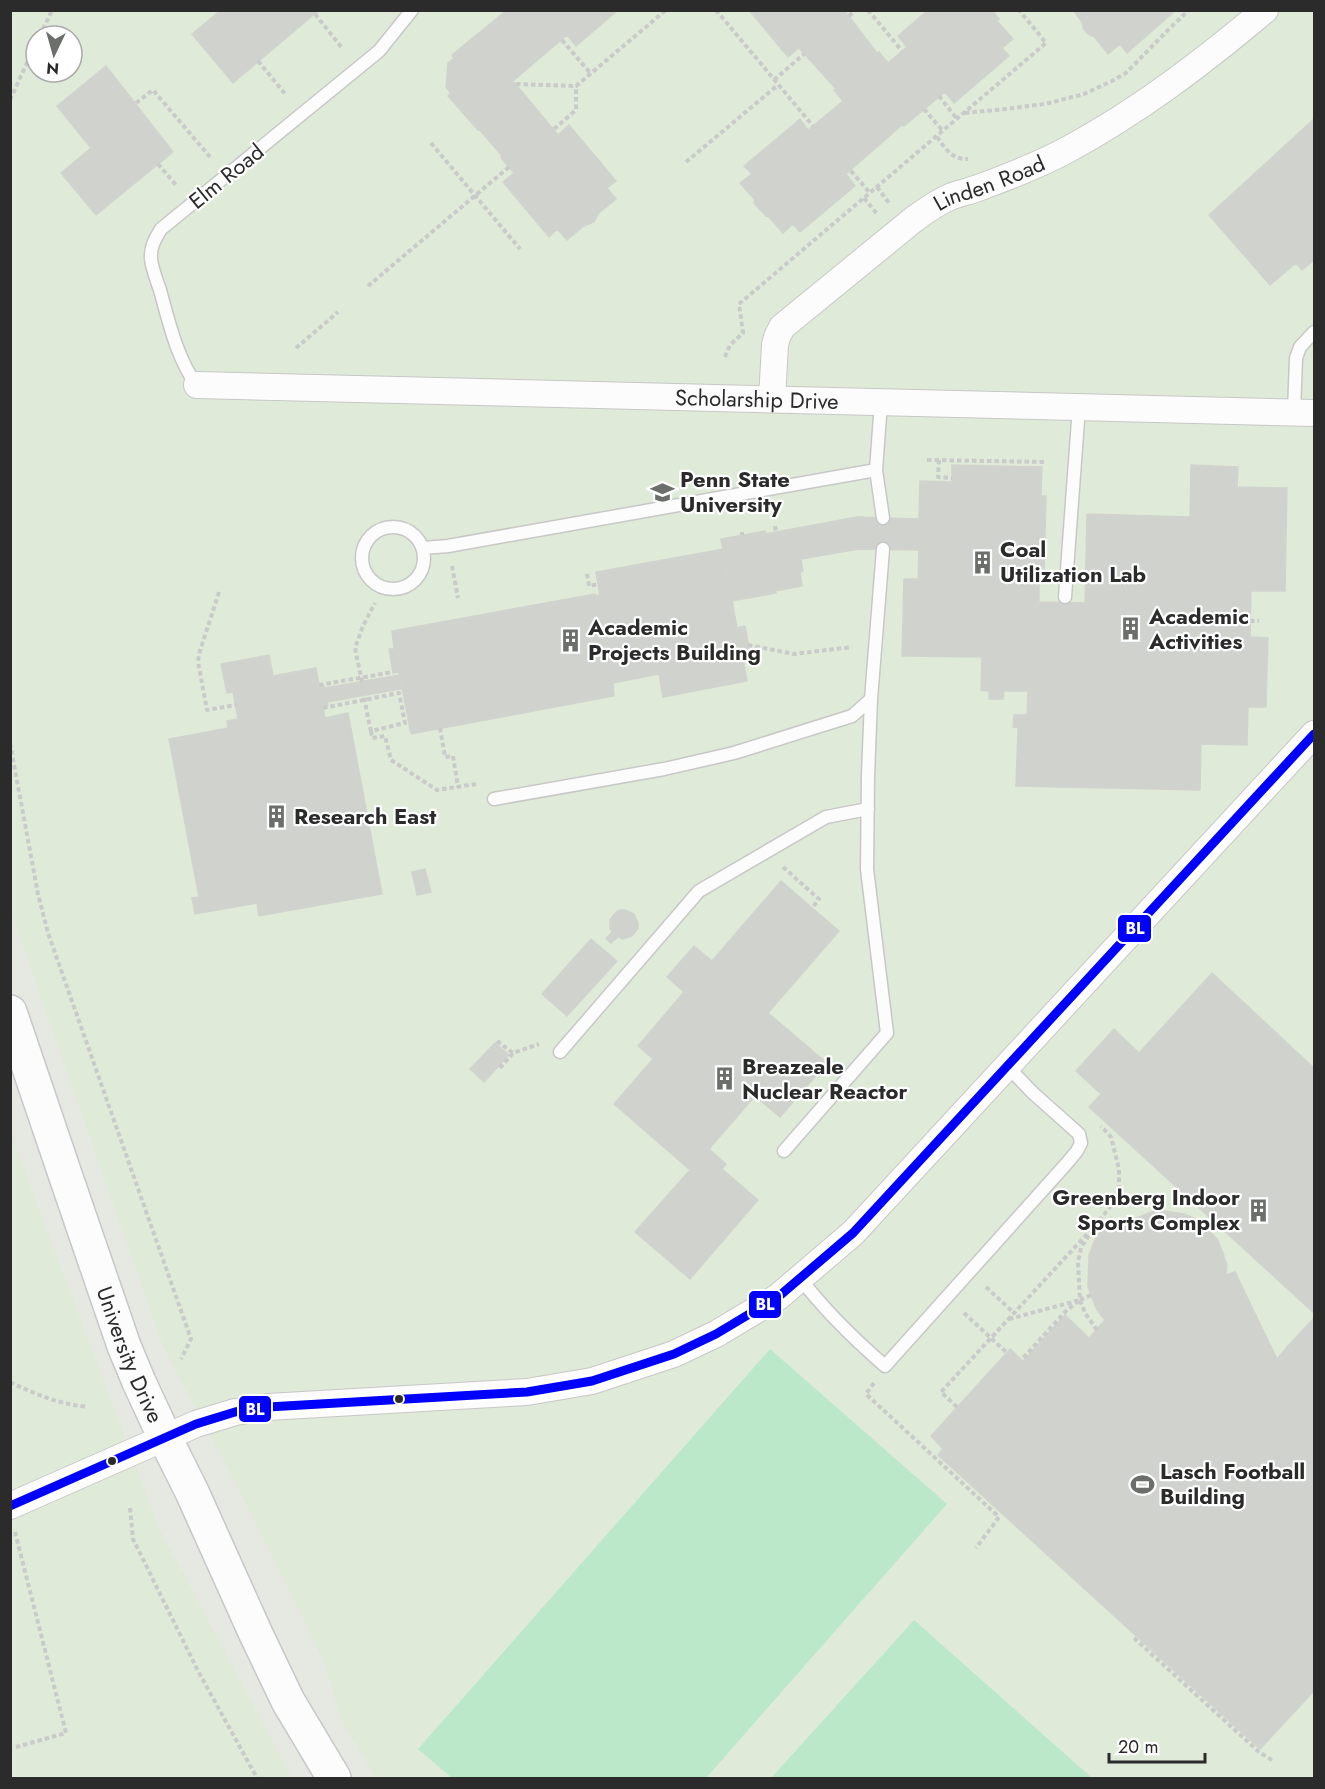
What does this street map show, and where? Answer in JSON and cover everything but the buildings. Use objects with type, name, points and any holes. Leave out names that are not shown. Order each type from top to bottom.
[{"type":"main road","name":"University Drive","points":[[10,1012],[124,1346],[139,1382],[288,1701],[334,1779]]},
{"type":"street","name":"Linden Road","points":[[772,399],[775,345],[782,327],[913,220],[951,197],[1021,171],[1066,150],[1122,117],[1175,83],[1265,10]]},
{"type":"street","name":"Scholarship Drive","points":[[197,385],[1304,413]]},
{"type":"street","points":[[10,1506],[165,1438],[235,1412],[268,1407],[527,1392],[592,1381],[674,1354],[716,1335],[778,1297],[853,1233],[1314,734]]},
{"type":"lane","name":"Elm Road","points":[[197,385],[184,366],[167,316],[151,260],[152,244],[161,229],[379,51],[412,10]]},
{"type":"lane","points":[[1304,413],[1296,358],[1300,347],[1314,332]]},
{"type":"lane","points":[[881,402],[876,470],[883,518]]},
{"type":"lane","points":[[1065,597],[1079,406]]},
{"type":"lane","points":[[423,548],[448,546],[876,470]]},
{"type":"lane","points":[[382,528],[407,530],[423,548],[424,561],[419,576],[403,588],[392,590],[373,583],[368,578],[362,564],[363,548],[368,538],[382,528]]},
{"type":"lane","points":[[784,1151],[887,1033],[867,869],[872,699],[883,549]]},
{"type":"lane","points":[[494,799],[664,769],[734,753],[852,716],[872,699]]},
{"type":"lane","points":[[560,1052],[699,891],[825,817],[868,809]]},
{"type":"lane","points":[[800,1278],[844,1330],[885,1366],[1067,1163],[1081,1143],[1079,1134],[1007,1066]]},
{"type":"path","points":[[46,24],[52,10]]},
{"type":"path","points":[[516,84],[576,86],[666,10]]},
{"type":"path","points":[[716,10],[813,126]]},
{"type":"path","points":[[849,16],[856,10]]},
{"type":"path","points":[[868,10],[902,51]]},
{"type":"path","points":[[725,357],[730,345],[743,333],[739,304],[1046,43],[1019,10]]},
{"type":"path","points":[[964,113],[1045,104],[1084,93],[1112,81],[1126,73],[1189,10]]},
{"type":"path","points":[[315,14],[342,48]]},
{"type":"path","points":[[562,40],[591,74]]},
{"type":"path","points":[[774,80],[804,54]]},
{"type":"path","points":[[258,61],[286,95]]},
{"type":"path","points":[[10,100],[24,69]]},
{"type":"path","points":[[686,162],[778,84]]},
{"type":"path","points":[[554,129],[576,110],[576,86]]},
{"type":"path","points":[[136,103],[153,90],[210,157]]},
{"type":"path","points":[[939,96],[957,118]]},
{"type":"path","points":[[924,109],[943,131]]},
{"type":"path","points":[[937,137],[952,156],[972,159]]},
{"type":"path","points":[[431,143],[520,249]]},
{"type":"path","points":[[158,164],[177,185]]},
{"type":"path","points":[[368,286],[509,167]]},
{"type":"path","points":[[851,171],[870,193]]},
{"type":"path","points":[[296,348],[338,312]]},
{"type":"path","points":[[927,460],[1047,462]]},
{"type":"path","points":[[939,460],[938,477],[952,478]]},
{"type":"path","points":[[775,526],[776,532]]},
{"type":"path","points":[[448,546],[458,598]]},
{"type":"path","points":[[586,574],[589,586],[598,584]]},
{"type":"path","points":[[219,592],[200,646],[198,662],[207,710],[236,705]]},
{"type":"path","points":[[361,680],[355,648],[375,603]]},
{"type":"path","points":[[1250,621],[1259,621]]},
{"type":"path","points":[[748,645],[794,654],[877,644]]},
{"type":"path","points":[[319,685],[361,680],[393,672]]},
{"type":"path","points":[[323,708],[400,692],[405,723],[371,731]]},
{"type":"path","points":[[364,698],[372,738],[385,736],[390,757],[395,764],[438,790],[486,782],[494,799]]},
{"type":"path","points":[[440,728],[445,757],[453,756],[458,787]]},
{"type":"path","points":[[10,743],[38,894],[48,933],[190,1339],[182,1359]]},
{"type":"path","points":[[766,852],[819,899],[812,908]]},
{"type":"path","points":[[500,1068],[513,1053],[551,1040],[572,1039]]},
{"type":"path","points":[[497,1041],[513,1053]]},
{"type":"path","points":[[957,1407],[941,1392],[1095,1225]]},
{"type":"path","points":[[1079,1260],[1080,1300],[1085,1314],[1097,1330]]},
{"type":"path","points":[[970,1272],[1014,1313]]},
{"type":"path","points":[[1008,1320],[1091,1295]]},
{"type":"path","points":[[947,1297],[1007,1353]]},
{"type":"path","points":[[1025,1359],[1023,1358],[1065,1311],[1080,1300]]},
{"type":"path","points":[[885,1366],[866,1394],[1001,1515],[976,1548]]},
{"type":"path","points":[[10,1382],[65,1405],[88,1407]]},
{"type":"path","points":[[130,1508],[133,1539],[198,1671],[257,1779]]},
{"type":"path","points":[[15,1532],[66,1733],[16,1747]]},
{"type":"path","points":[[1134,1638],[1197,1693],[1259,1752],[1272,1760]]},
{"type":"shaded area","name":"Penn State University","points":[[10,11],[1314,11],[1314,1778],[376,1778],[340,1717],[326,1667],[302,1616],[162,1344],[11,912]]},
{"type":"shaded area","points":[[10,1129],[159,1528],[292,1778],[11,1778]]},
{"type":"green space","points":[[770,1349],[947,1504],[706,1778],[452,1778],[418,1749]]},
{"type":"green space","points":[[914,1620],[1092,1778],[771,1778]]},
{"type":"transit line","name":"BL","points":[[10,1506],[196,1424],[235,1412],[268,1407],[527,1392],[592,1381],[674,1354],[716,1334],[778,1297],[853,1233],[1314,734]]},
{"type":"place","name":"Penn State University","points":[[662,492]]},
{"type":"place","name":"Coal Utilization Lab","points":[[982,562]]},
{"type":"place","name":"Academic Activities","points":[[1131,629]]},
{"type":"place","name":"Academic Projects Building","points":[[570,640]]},
{"type":"place","name":"Research East","points":[[276,816]]},
{"type":"place","name":"Breazeale Nuclear Reactor","points":[[724,1079]]},
{"type":"place","name":"Greenberg Indoor Sports Complex","points":[[1258,1210]]},
{"type":"place","name":"Lasch Football Building","points":[[1142,1484]]}]
